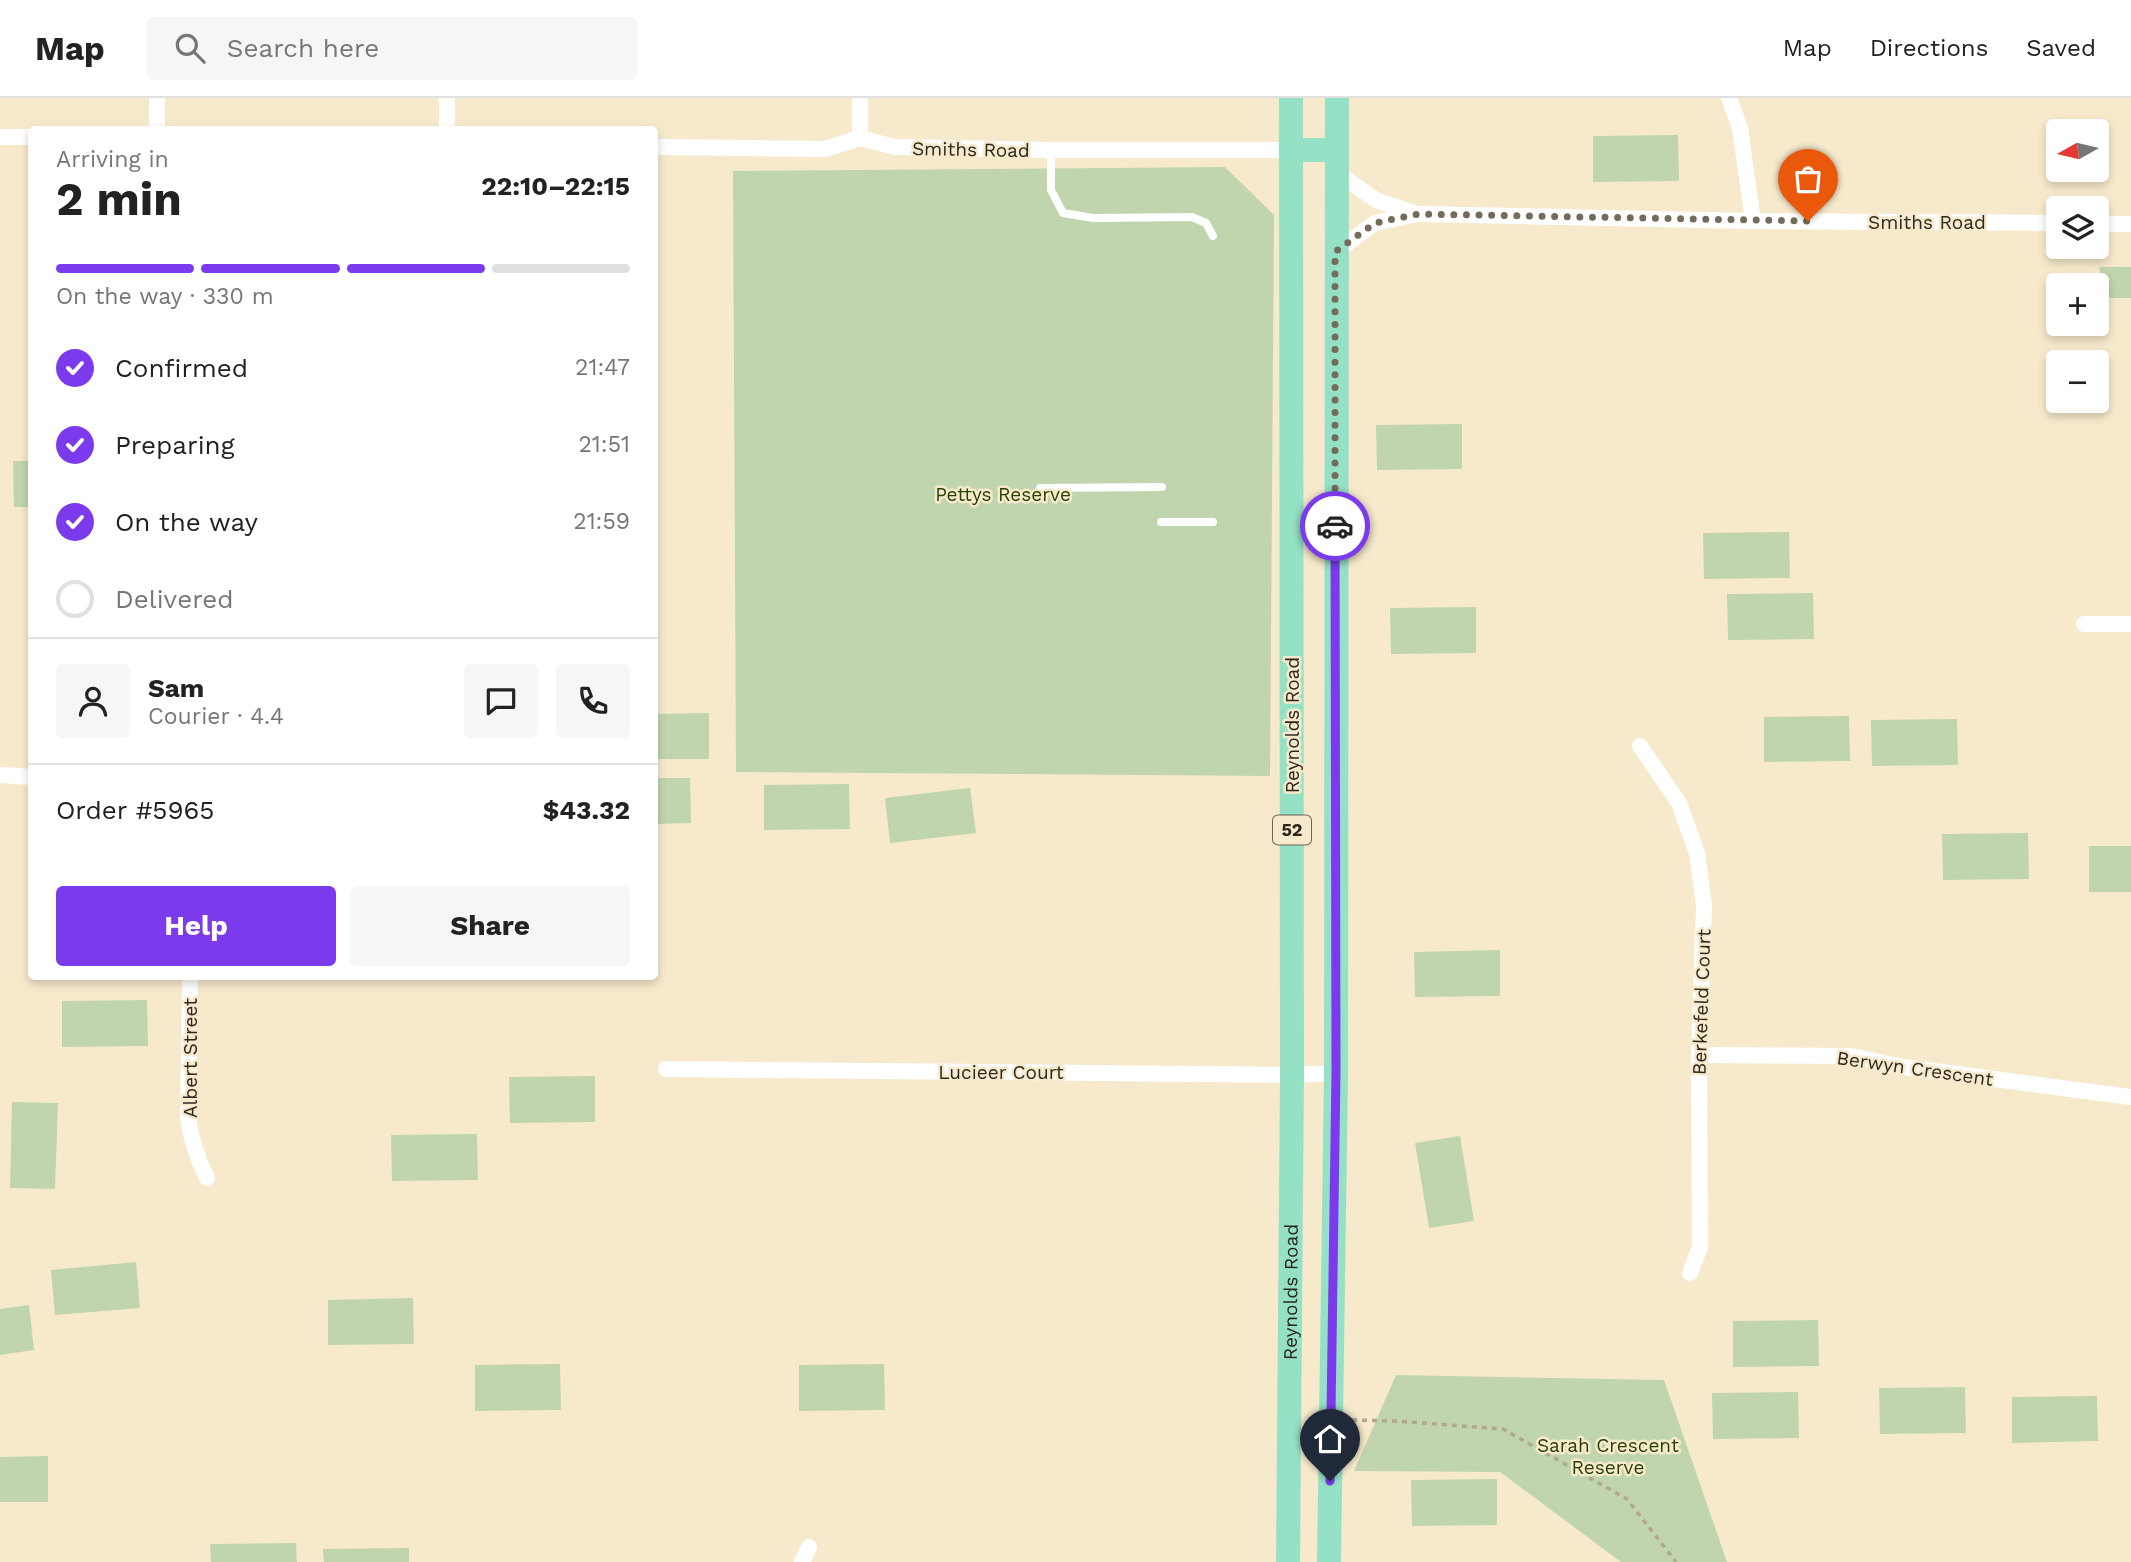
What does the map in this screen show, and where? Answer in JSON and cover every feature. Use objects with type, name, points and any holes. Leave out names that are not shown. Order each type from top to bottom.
[{"type":"main road","name":"Reynolds Road","points":[[1288,1562],[1292,1074],[1292,98]]},
{"type":"main road","name":"52","points":[[1329,1562],[1336,1073],[1337,98]]},
{"type":"main road","points":[[1291,150],[1336,161]]},
{"type":"street","points":[[157,98],[157,126]]},
{"type":"street","points":[[447,98],[447,126]]},
{"type":"street","points":[[658,148],[825,149],[860,138],[860,98]]},
{"type":"street","points":[[1729,98],[1740,128],[1753,221]]},
{"type":"street","points":[[0,137],[28,137]]},
{"type":"street","name":"Smiths Road","points":[[860,138],[895,147],[1291,150]]},
{"type":"street","name":"Smiths Road","points":[[1336,161],[1376,200],[1418,214]]},
{"type":"street","name":"Smiths Road","points":[[1335,252],[1375,223],[1418,214],[1753,221],[2046,223]]},
{"type":"street","points":[[2109,224],[2131,224]]},
{"type":"street","points":[[2084,624],[2131,624]]},
{"type":"street","name":"Berkefeld Court","points":[[1640,746],[1679,803],[1697,853],[1704,905],[1699,1055],[1700,1247],[1690,1273]]},
{"type":"street","points":[[0,775],[28,777]]},
{"type":"street","name":"Albert Street","points":[[190,980],[188,1118],[196,1157],[207,1178]]},
{"type":"street","name":"Berwyn Crescent","points":[[1699,1055],[1851,1056],[1903,1067],[2131,1097]]},
{"type":"street","name":"Lucieer Court","points":[[666,1069],[1336,1073]]},
{"type":"lane","points":[[1051,150],[1051,190],[1063,213],[1093,218],[1192,217],[1206,223],[1213,236]]},
{"type":"lane","points":[[1040,488],[1162,487]]},
{"type":"lane","points":[[1161,522],[1213,522]]},
{"type":"path","points":[[1350,1420],[1503,1429],[1628,1499],[1676,1562]]},
{"type":"green space","points":[[1678,135],[1679,181],[1593,182],[1593,136]]},
{"type":"green space","name":"Pettys Reserve","points":[[1225,167],[1274,215],[1270,776],[736,772],[733,171]]},
{"type":"green space","points":[[2100,267],[2131,267],[2131,298],[2109,298],[2109,273],[2100,273]]},
{"type":"green space","points":[[1462,424],[1462,469],[1377,470],[1376,425]]},
{"type":"green space","points":[[13,461],[28,461],[28,507],[14,507]]},
{"type":"green space","points":[[1789,532],[1790,578],[1704,579],[1703,533]]},
{"type":"green space","points":[[1813,593],[1814,639],[1728,640],[1727,594]]},
{"type":"green space","points":[[1476,607],[1476,653],[1391,654],[1390,608]]},
{"type":"green space","points":[[709,713],[709,759],[658,759],[658,714]]},
{"type":"green space","points":[[1849,716],[1850,761],[1764,762],[1764,717]]},
{"type":"green space","points":[[1957,719],[1958,765],[1872,766],[1871,720]]},
{"type":"green space","points":[[658,778],[690,778],[691,823],[658,824]]},
{"type":"green space","points":[[849,784],[850,829],[764,830],[764,785]]},
{"type":"green space","points":[[970,788],[976,833],[890,843],[885,798]]},
{"type":"green space","points":[[2028,833],[2029,879],[1943,880],[1942,834]]},
{"type":"green space","points":[[2089,846],[2131,846],[2131,892],[2089,892]]},
{"type":"green space","points":[[1500,950],[1500,996],[1415,997],[1414,952]]},
{"type":"green space","points":[[147,1000],[148,1046],[62,1047],[62,1001]]},
{"type":"green space","points":[[595,1076],[595,1122],[510,1123],[509,1077]]},
{"type":"green space","points":[[12,1102],[58,1103],[55,1189],[10,1188]]},
{"type":"green space","points":[[477,1134],[478,1180],[392,1181],[391,1135]]},
{"type":"green space","points":[[1460,1136],[1474,1221],[1429,1228],[1415,1143]]},
{"type":"green space","points":[[136,1262],[140,1308],[55,1315],[51,1270]]},
{"type":"green space","points":[[413,1298],[414,1344],[328,1345],[328,1300]]},
{"type":"green space","points":[[29,1305],[34,1350],[0,1355],[0,1309]]},
{"type":"green space","points":[[1818,1320],[1819,1366],[1733,1367],[1733,1321]]},
{"type":"green space","points":[[560,1364],[561,1410],[475,1411],[475,1365]]},
{"type":"green space","points":[[884,1364],[885,1410],[799,1411],[799,1365]]},
{"type":"green space","name":"Sarah Crescent Reserve","points":[[1396,1375],[1664,1380],[1727,1562],[1621,1562],[1500,1472],[1354,1471]]},
{"type":"green space","points":[[1965,1387],[1966,1433],[1880,1434],[1879,1388]]},
{"type":"green space","points":[[1798,1392],[1799,1438],[1713,1439],[1712,1393]]},
{"type":"green space","points":[[2097,1396],[2098,1441],[2012,1443],[2012,1397]]},
{"type":"green space","points":[[48,1456],[48,1502],[0,1502],[0,1457]]},
{"type":"green space","points":[[1497,1479],[1497,1525],[1412,1526],[1411,1480]]},
{"type":"green space","points":[[296,1543],[297,1562],[211,1562],[210,1544]]},
{"type":"green space","points":[[409,1548],[409,1562],[324,1562],[323,1549]]},
{"type":"way so far","points":[[1335,526],[1335,252],[1375,223],[1418,214],[1808,221]]},
{"type":"route","points":[[1330,1481],[1336,1073],[1335,526]]}]
